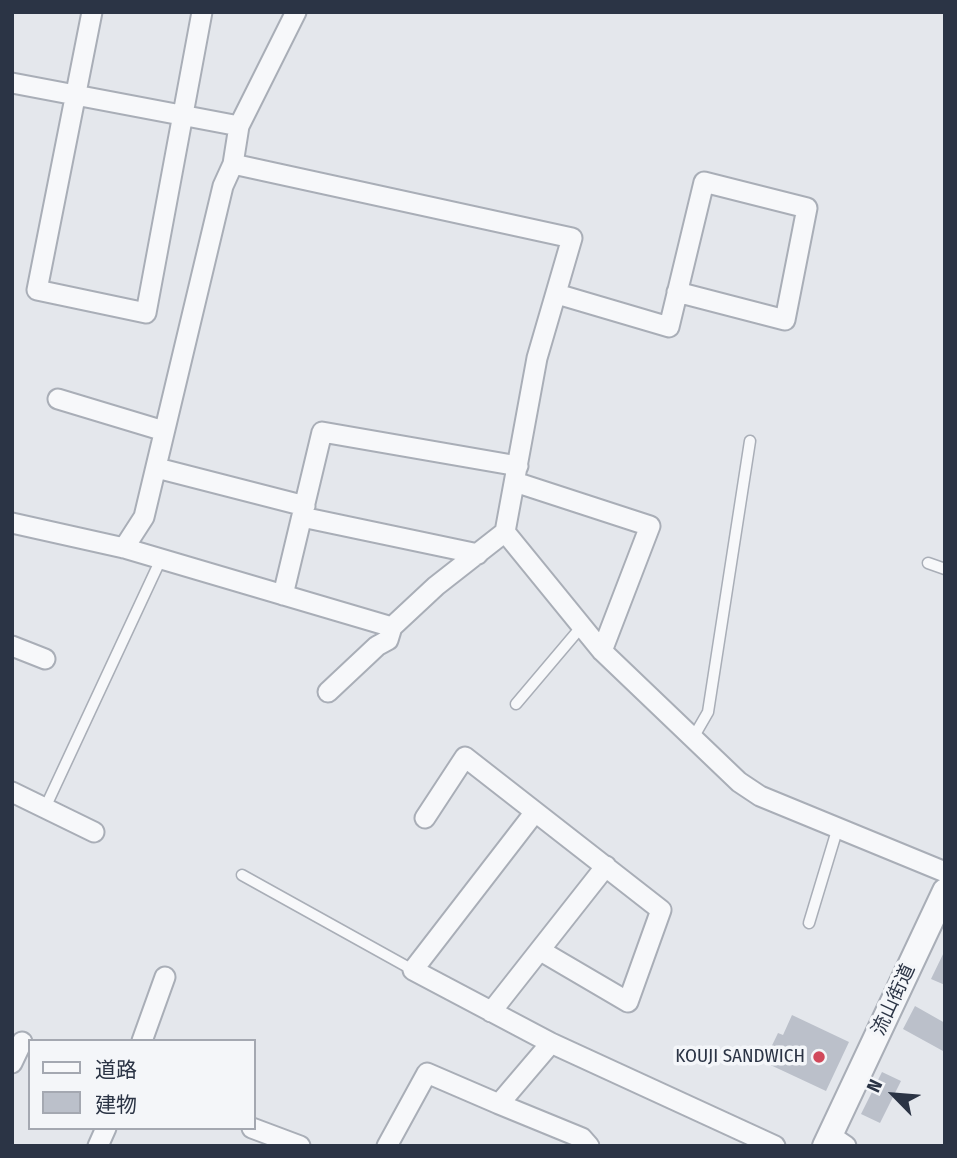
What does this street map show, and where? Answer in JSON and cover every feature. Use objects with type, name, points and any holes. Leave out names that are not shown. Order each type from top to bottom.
[{"type":"street","points":[[92,12],[37,290],[146,313],[202,12]]},
{"type":"street","points":[[124,548],[144,517],[223,186],[233,164],[239,126],[296,12]]},
{"type":"street","points":[[12,83],[239,126]]},
{"type":"street","points":[[233,164],[572,238],[537,358],[505,533],[436,586],[392,627],[388,640],[377,646],[328,692]]},
{"type":"street","points":[[557,294],[669,327],[677,292],[704,182],[807,208],[785,320],[677,292]]},
{"type":"street","points":[[58,399],[164,430]]},
{"type":"street","points":[[283,595],[322,432],[517,474],[650,526],[602,651]]},
{"type":"street","points":[[157,468],[304,512],[478,554]]},
{"type":"street","points":[[12,523],[124,548],[392,627]]},
{"type":"street","points":[[505,533],[602,651],[739,782],[760,796],[945,872]]},
{"type":"street","points":[[12,646],[45,659]]},
{"type":"street","points":[[425,818],[466,757],[660,910],[628,1002],[541,951]]},
{"type":"street","points":[[12,792],[94,832]]},
{"type":"street","points":[[535,812],[413,970],[551,1043],[775,1146]]},
{"type":"street","points":[[491,1012],[606,866]]},
{"type":"street","name":"流山街道","points":[[834,1142],[945,891]]},
{"type":"street","points":[[143,1039],[165,977]]},
{"type":"street","points":[[12,1062],[21,1041]]},
{"type":"street","points":[[499,1104],[551,1043]]},
{"type":"street","points":[[387,1146],[428,1073],[582,1138],[589,1146]]},
{"type":"street","points":[[98,1146],[105,1130]]},
{"type":"street","points":[[256,1130],[300,1146]]},
{"type":"lane","points":[[693,738],[708,712],[750,440]]},
{"type":"lane","points":[[45,808],[161,559]]},
{"type":"lane","points":[[928,563],[945,569]]},
{"type":"lane","points":[[516,704],[582,626]]},
{"type":"lane","points":[[809,923],[838,827]]},
{"type":"lane","points":[[242,875],[413,970]]},
{"type":"building","points":[[945,950],[945,985],[931,979]]},
{"type":"building","points":[[915,1006],[945,1023],[943,1051],[903,1029]]},
{"type":"building","points":[[792,1015],[849,1042],[826,1091],[764,1062],[778,1033],[783,1035]]},
{"type":"building","points":[[882,1072],[901,1081],[880,1123],[861,1114]]},
{"type":"place","name":"KOUJI SANDWICH","points":[[819,1057]]}]
